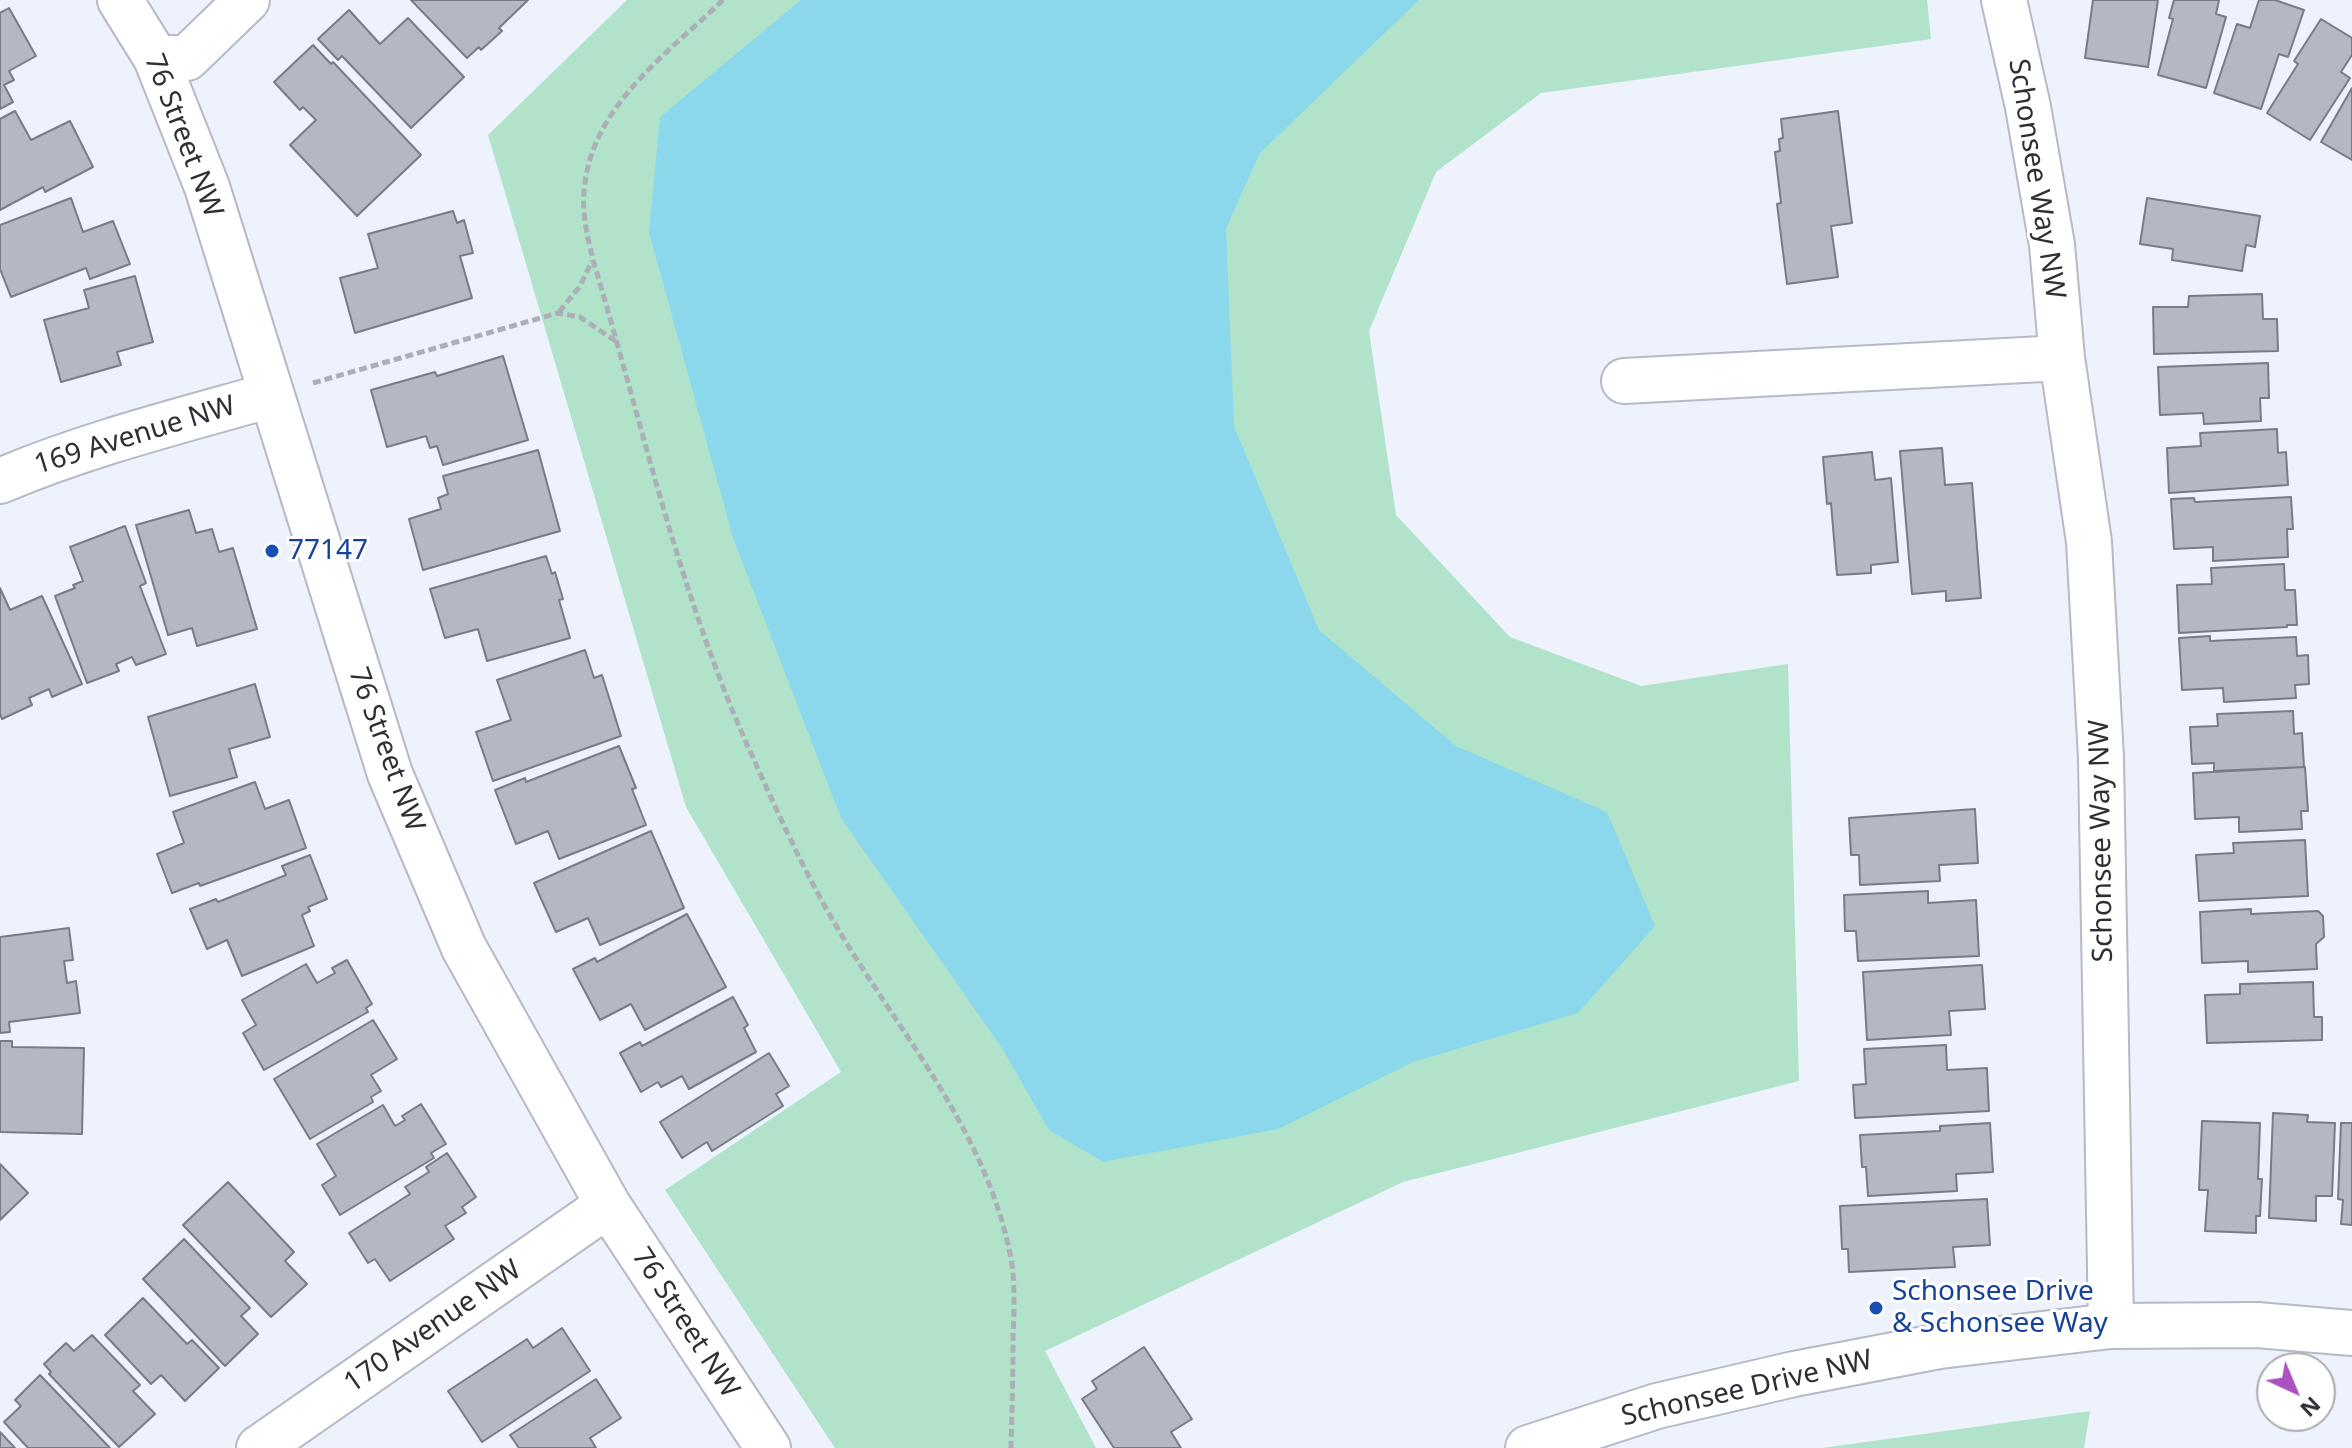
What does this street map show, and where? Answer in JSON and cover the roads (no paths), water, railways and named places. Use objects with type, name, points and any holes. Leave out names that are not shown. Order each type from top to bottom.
[{"type":"street","name":"76 Street NW","points":[[120,0],[156,58],[207,187],[390,774],[464,948],[608,1205],[768,1448]]},
{"type":"street","points":[[156,58],[187,58],[247,0]]},
{"type":"street","name":"Schonsee Way NW","points":[[2004,0],[2028,107],[2052,245],[2062,358],[2089,542],[2101,758],[2111,1326]]},
{"type":"street","points":[[1624,381],[2062,358]]},
{"type":"street","name":"169 Avenue NW","points":[[0,481],[113,440],[271,395]]},
{"type":"street","name":"170 Avenue NW","points":[[259,1448],[608,1205]]},
{"type":"street","name":"Schonsee Drive NW","points":[[1528,1448],[1657,1406],[1794,1374],[1940,1346],[2111,1326],[2257,1325],[2352,1333]]},
{"type":"water","points":[[801,0],[1419,0],[1259,154],[1226,229],[1234,426],[1319,630],[1456,746],[1607,812],[1655,926],[1578,1013],[1413,1062],[1278,1129],[1103,1162],[1049,1130],[1002,1048],[841,818],[733,538],[649,232],[660,117]]},
{"type":"place","name":"77147","points":[[272,551]]},
{"type":"place","name":"Schonsee Drive & Schonsee Way","points":[[1876,1308]]}]
